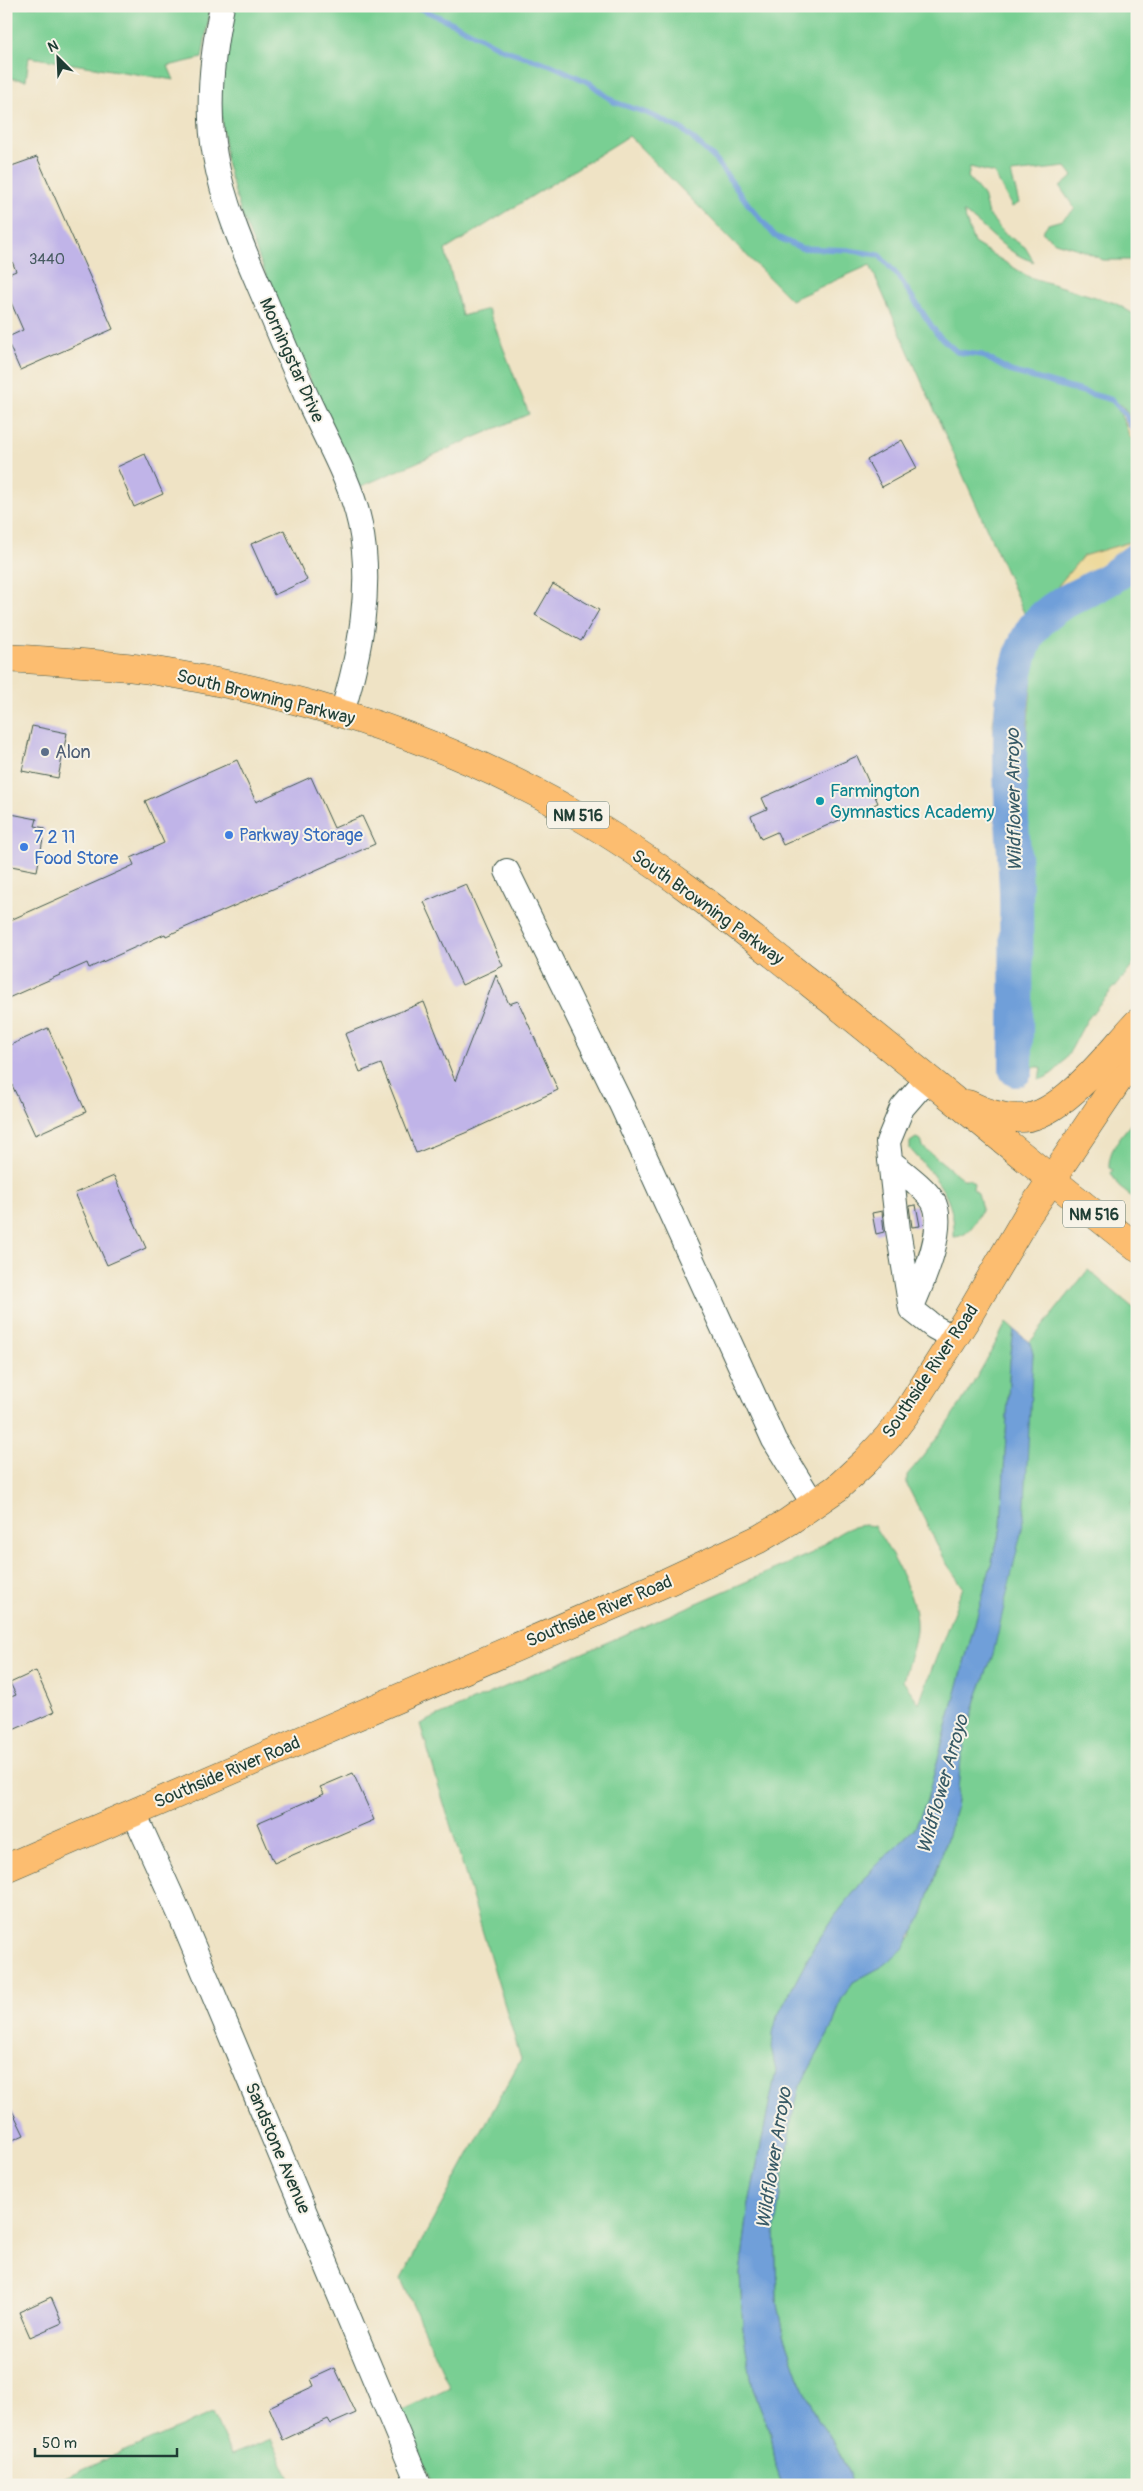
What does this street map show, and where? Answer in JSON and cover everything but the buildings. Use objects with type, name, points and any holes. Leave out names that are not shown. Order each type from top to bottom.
[{"type":"main road","name":"South Browning Parkway","points":[[6,658],[90,663],[148,670],[224,683],[342,713],[430,744],[532,791],[578,816],[681,882],[928,1078],[1137,1248]]},
{"type":"main road","points":[[951,1097],[994,1114],[1023,1118],[1033,1116],[1063,1100],[1137,1023]]},
{"type":"main road","name":"Southside River Road","points":[[6,1868],[667,1582],[759,1540],[814,1505],[865,1462],[888,1437],[907,1412],[1052,1180],[1137,1052]]},
{"type":"street","name":"Morningstar Drive","points":[[222,6],[213,52],[211,107],[215,156],[222,183],[249,263],[347,485],[360,524],[364,555],[364,613],[355,672],[342,713]]},
{"type":"street","points":[[507,871],[622,1106],[774,1440],[814,1505]]},
{"type":"street","points":[[928,1078],[902,1108],[888,1142],[911,1309],[934,1327],[954,1338]]},
{"type":"street","points":[[890,1161],[934,1202],[938,1228],[926,1275],[911,1309]]},
{"type":"street","name":"Sandstone Avenue","points":[[134,1813],[192,1944],[419,2485]]},
{"type":"green space","points":[[6,6],[211,6],[202,58],[168,66],[174,80],[29,57],[26,80],[6,78]]},
{"type":"green space","points":[[233,6],[1137,6],[1137,260],[1103,260],[1082,250],[1055,242],[1042,232],[1048,224],[1062,220],[1075,209],[1060,187],[1073,176],[1066,167],[1011,173],[1019,203],[1012,207],[994,173],[970,167],[968,177],[983,195],[988,214],[1005,234],[1025,247],[1034,262],[1014,253],[963,212],[974,243],[1029,277],[1115,303],[1137,316],[1137,430],[1123,406],[1113,401],[1130,434],[1137,443],[1137,540],[1083,556],[1053,592],[1034,604],[1025,615],[870,265],[791,300],[629,136],[445,250],[462,316],[488,309],[529,414],[357,488],[285,323],[240,210],[226,161],[220,98]]},
{"type":"green space","points":[[1137,573],[1137,960],[1087,1020],[1062,1063],[1048,1076],[1039,1080],[1041,1067],[1033,1067],[1029,1070],[1026,1019],[1024,830],[1027,731],[1033,663],[1045,630],[1056,620]]},
{"type":"green space","points":[[1137,1116],[1137,1201],[1119,1187],[1111,1173],[1113,1170],[1109,1168],[1109,1160],[1114,1147]]},
{"type":"green space","points":[[916,1138],[921,1140],[923,1147],[963,1179],[969,1179],[974,1183],[973,1189],[978,1193],[982,1209],[972,1227],[965,1234],[954,1237],[954,1223],[951,1210],[942,1188],[910,1149],[910,1142]]},
{"type":"green space","points":[[1088,1270],[1137,1311],[1137,1497],[1130,1505],[1137,1511],[1137,2485],[854,2485],[836,2446],[818,2420],[798,2375],[784,2335],[777,2298],[775,2228],[792,2117],[800,2086],[833,2025],[841,2000],[853,1982],[881,1967],[912,1937],[915,1926],[923,1914],[956,1809],[961,1758],[976,1700],[993,1654],[1005,1593],[1033,1354],[1030,1342]]},
{"type":"green space","points":[[1006,1323],[1014,1330],[1010,1361],[1001,1528],[926,1803],[914,1829],[874,1867],[835,1916],[815,1945],[777,2017],[772,2052],[776,2071],[749,2204],[740,2274],[743,2329],[753,2389],[771,2434],[776,2467],[782,2485],[433,2485],[401,2411],[450,2388],[401,2279],[521,2059],[420,1724],[812,1553],[841,1532],[856,1526],[865,1525],[874,1526],[881,1537],[902,1575],[913,1603],[916,1629],[913,1649],[903,1681],[919,1703],[963,1587],[947,1564],[907,1485],[907,1475],[949,1421]]},
{"type":"green space","points":[[213,2413],[231,2455],[271,2439],[293,2485],[47,2485]]},
{"type":"sand","points":[[1112,400],[1127,412],[1137,436],[1137,443],[1129,436],[1123,415]]},
{"type":"sand","points":[[1137,540],[1137,573],[1056,620],[1045,630],[1033,663],[1027,731],[1024,830],[1026,1019],[1029,1070],[1023,1077],[1018,1077],[1018,1071],[1015,1070],[1014,1076],[1008,1078],[1001,1066],[1001,1052],[1008,875],[993,724],[997,694],[1009,643],[1034,604],[1053,592],[1083,556]]},
{"type":"water","points":[[1014,1330],[1030,1342],[1033,1354],[1024,1520],[993,1654],[976,1700],[961,1758],[956,1809],[923,1914],[903,1949],[881,1967],[853,1982],[841,2000],[833,2025],[800,2086],[792,2117],[775,2228],[777,2298],[784,2335],[798,2375],[818,2420],[836,2446],[854,2485],[782,2485],[776,2467],[771,2434],[753,2389],[743,2329],[740,2274],[749,2204],[776,2071],[772,2052],[773,2033],[777,2017],[815,1945],[835,1916],[874,1867],[914,1829],[926,1803],[1001,1528],[1010,1361]]},
{"type":"waterway","points":[[410,6],[419,8],[457,25],[502,49],[551,65],[590,83],[614,102],[647,113],[683,130],[714,158],[748,204],[775,236],[801,248],[848,250],[879,255],[898,276],[937,334],[957,352],[982,355],[1010,371],[1112,400],[1124,413],[1137,437]]},
{"type":"waterway","name":"Wildflower Arroyo","points":[[1016,1070],[1016,892],[1010,752],[1011,714],[1015,678],[1023,648],[1036,625],[1044,617],[1061,604],[1113,577],[1137,559]]},
{"type":"place","name":"Alon","points":[[45,752]]},
{"type":"place","name":"Farmington Gymnastics Academy","points":[[820,801]]},
{"type":"place","name":"Parkway Storage","points":[[229,835]]},
{"type":"place","name":"7 2 11 Food Store","points":[[24,847]]}]
